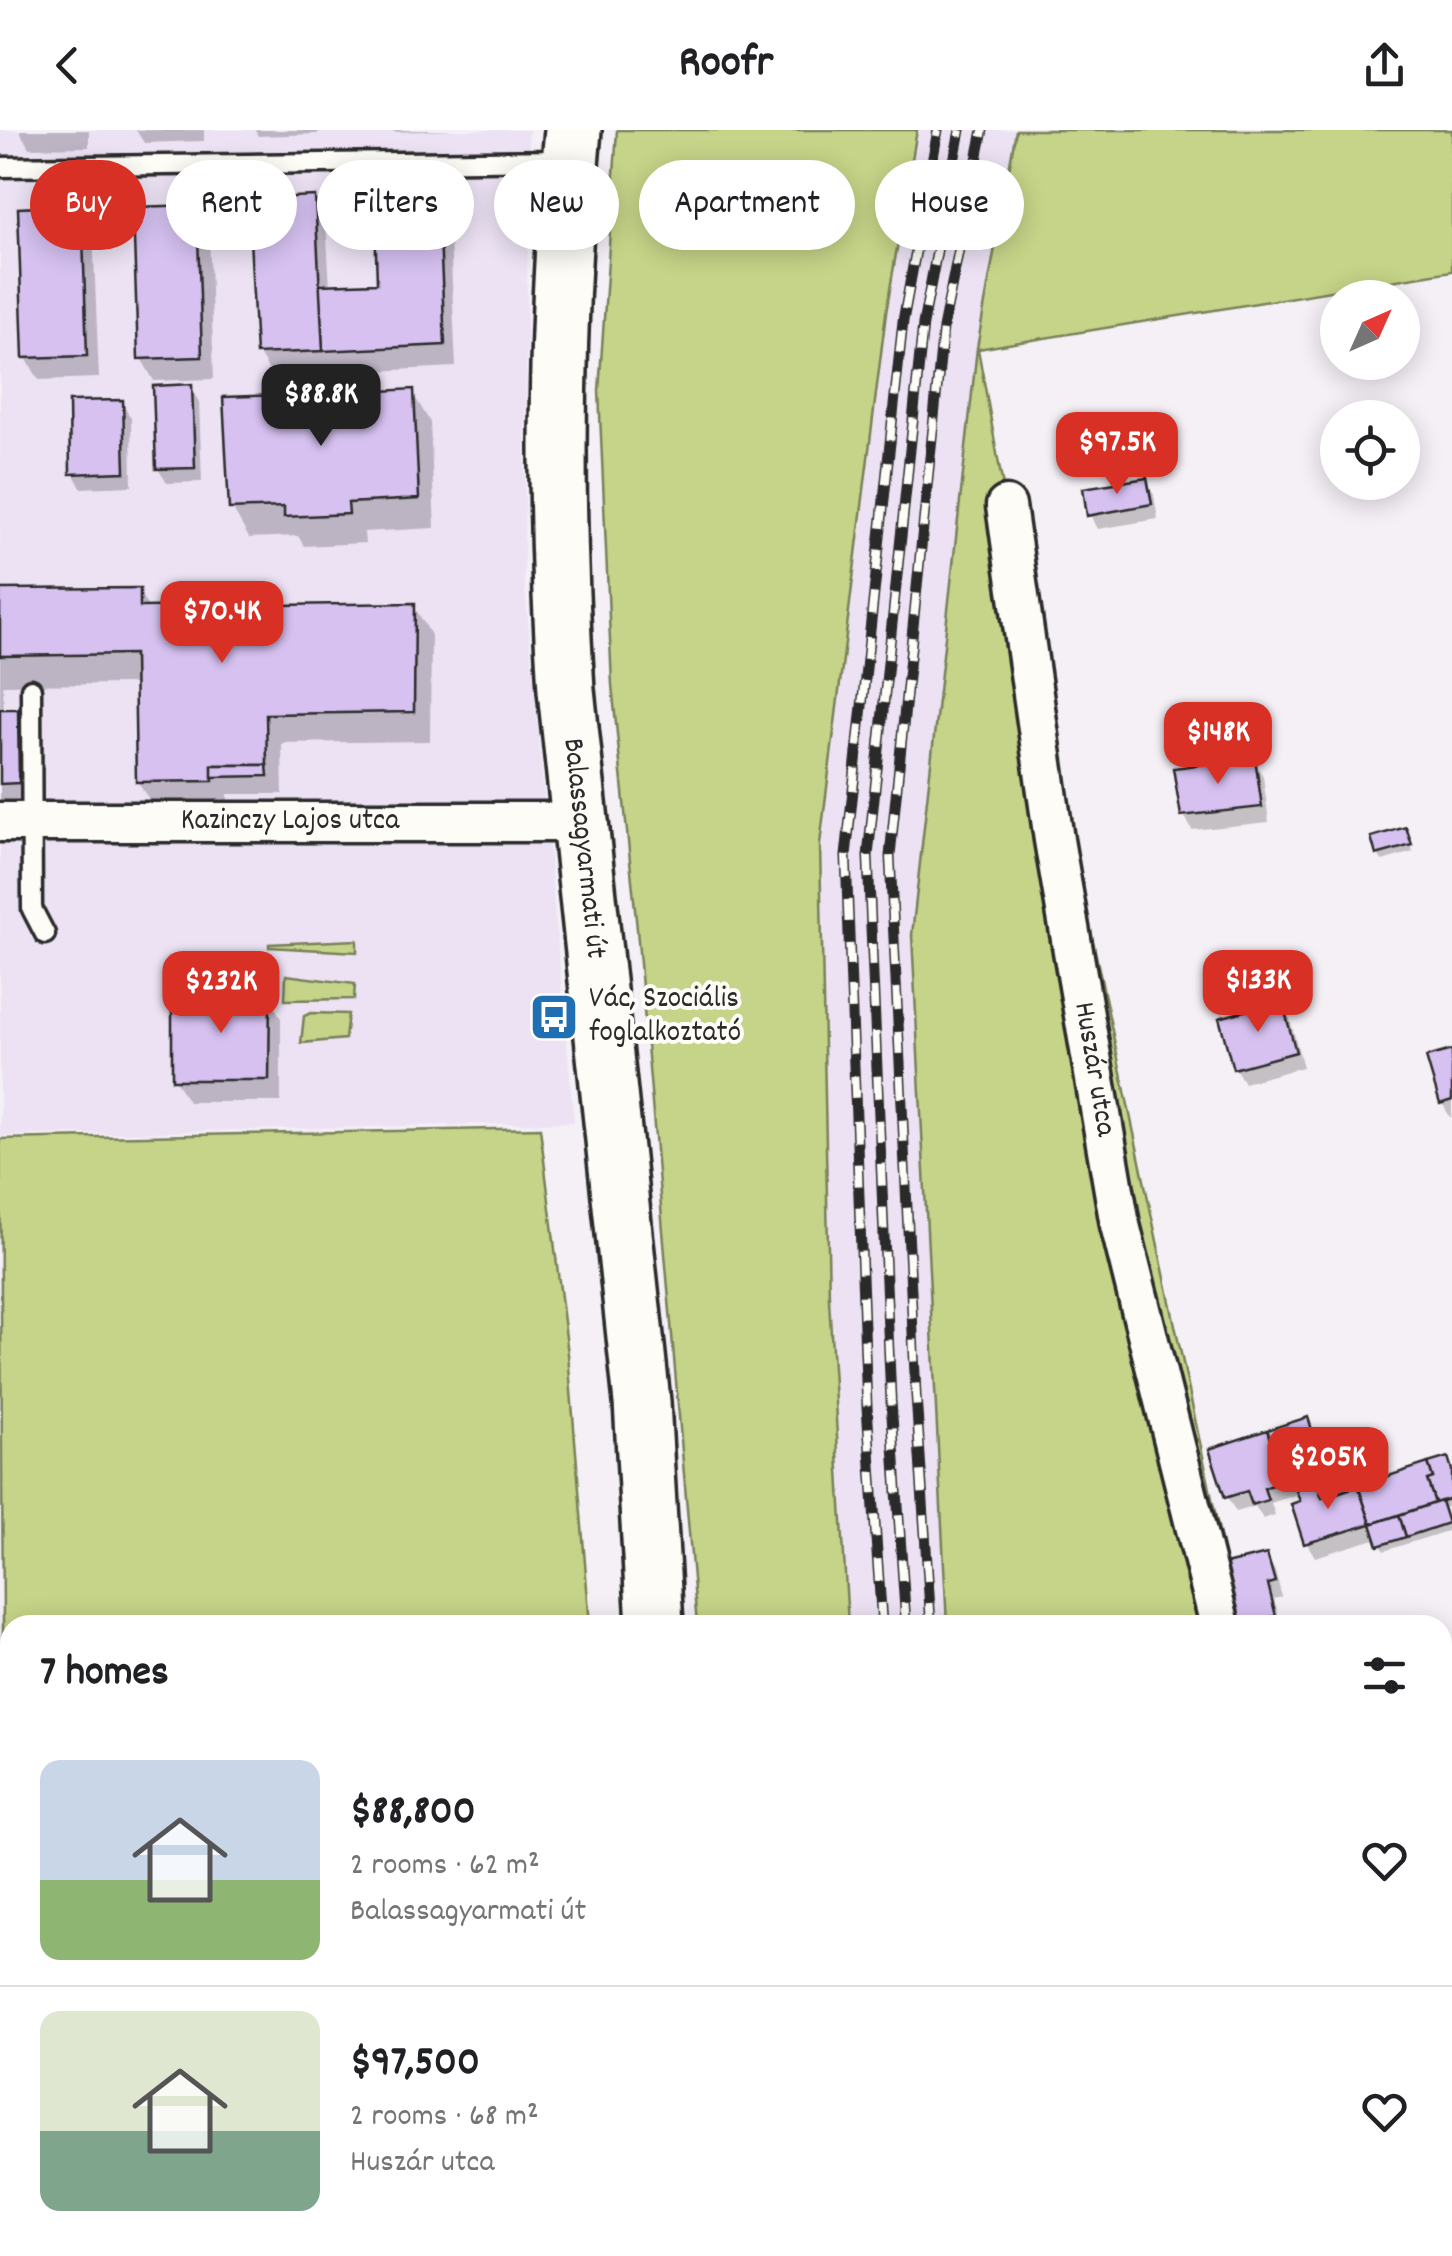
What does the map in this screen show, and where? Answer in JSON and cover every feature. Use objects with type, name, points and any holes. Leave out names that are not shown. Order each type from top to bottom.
[{"type":"main road","name":"Balassagyarmati út","points":[[572,145],[562,249],[560,588],[566,690],[642,1402],[654,1615]]},
{"type":"street","name":"Huszár utca","points":[[1006,506],[1054,840],[1120,1226],[1217,1615]]},
{"type":"street","name":"Kazinczy Lajos utca","points":[[16,822],[582,822]]},
{"type":"lane","points":[[0,167],[572,145]]},
{"type":"lane","points":[[30,689],[16,822],[32,909],[45,934]]},
{"type":"shaded area","points":[[0,130],[529,130],[529,160],[494,160],[494,250],[528,250],[524,577],[574,1122],[0,1136]]},
{"type":"shaded area","points":[[917,130],[1016,130],[1011,160],[912,160]]},
{"type":"shaded area","points":[[897,250],[995,250],[977,348],[912,935],[946,1615],[847,1615],[829,1299],[820,844]]},
{"type":"green space","points":[[617,130],[917,130],[912,160],[875,160],[875,250],[897,250],[820,844],[829,1299],[847,1615],[696,1615],[612,685],[599,391],[609,250],[619,250]]},
{"type":"green space","points":[[1016,130],[1452,130],[1452,271],[1397,280],[1320,280],[1320,293],[978,349],[1044,712],[1237,1615],[946,1615],[912,935],[977,348],[995,250],[1024,250],[1024,160],[1011,160]]},
{"type":"green space","points":[[357,940],[357,952],[269,947],[269,944]]},
{"type":"green space","points":[[286,975],[355,984],[354,999],[285,1000]]},
{"type":"green space","points":[[348,1014],[345,1039],[301,1043],[304,1016]]},
{"type":"green space","points":[[540,1128],[568,1354],[589,1615],[3,1615],[0,1139]]},
{"type":"building","points":[[315,196],[323,351],[256,354],[251,250],[297,250],[297,197]]},
{"type":"building","points":[[166,206],[166,250],[198,250],[202,357],[138,359],[134,250],[146,250],[146,207]]},
{"type":"building","points":[[30,207],[30,250],[83,250],[87,356],[23,358],[18,208]]},
{"type":"building","points":[[376,250],[441,250],[445,345],[323,351],[319,285],[377,283]]},
{"type":"building","points":[[347,381],[347,393],[414,389],[419,499],[348,503],[349,514],[284,517],[284,507],[229,509],[223,397],[281,395],[280,385]]},
{"type":"building","points":[[192,384],[195,468],[156,469],[153,386]]},
{"type":"building","points":[[123,400],[125,472],[70,474],[69,401]]},
{"type":"building","points":[[1147,478],[1152,504],[1087,516],[1083,488]]},
{"type":"building","points":[[140,588],[140,607],[415,603],[414,712],[266,714],[267,765],[212,765],[213,781],[136,782],[134,654],[0,656],[0,589]]},
{"type":"building","points":[[0,709],[18,709],[19,783],[0,784]]},
{"type":"building","points":[[1255,758],[1262,807],[1181,816],[1173,768]]},
{"type":"building","points":[[212,765],[267,765],[268,776],[212,777]]},
{"type":"building","points":[[1406,827],[1412,845],[1376,855],[1371,837]]},
{"type":"building","points":[[270,992],[269,1080],[172,1080],[172,993]]},
{"type":"building","points":[[1282,1001],[1296,1052],[1233,1069],[1219,1018]]},
{"type":"building","points":[[1452,1050],[1452,1100],[1440,1104],[1426,1057]]},
{"type":"building","points":[[1308,1417],[1324,1468],[1284,1481],[1267,1430]]},
{"type":"building","points":[[1267,1430],[1284,1481],[1264,1488],[1268,1500],[1252,1505],[1247,1491],[1225,1498],[1209,1449]]},
{"type":"building","points":[[1335,1444],[1350,1489],[1333,1494],[1318,1449]]},
{"type":"building","points":[[1448,1457],[1452,1498],[1435,1503],[1427,1480],[1433,1478],[1428,1463]]},
{"type":"building","points":[[1428,1463],[1433,1478],[1427,1480],[1435,1503],[1371,1524],[1358,1486]]},
{"type":"building","points":[[1315,1478],[1322,1498],[1358,1486],[1371,1524],[1304,1544],[1291,1504],[1300,1501],[1294,1485]]},
{"type":"building","points":[[1441,1501],[1448,1523],[1406,1537],[1399,1515]]},
{"type":"building","points":[[1399,1515],[1406,1537],[1378,1546],[1371,1524]]},
{"type":"building","points":[[1267,1554],[1275,1582],[1268,1584],[1276,1615],[1234,1615],[1221,1565]]},
{"type":"railway","points":[[881,1615],[867,1407],[846,856],[903,321],[938,130]]},
{"type":"railway","points":[[905,1615],[891,1401],[868,856],[923,324],[960,130]]},
{"type":"railway","points":[[930,1615],[890,856],[943,328],[983,130]]},
{"type":"place","name":"Vác, Szociális foglalkoztató","points":[[554,1017]]}]
